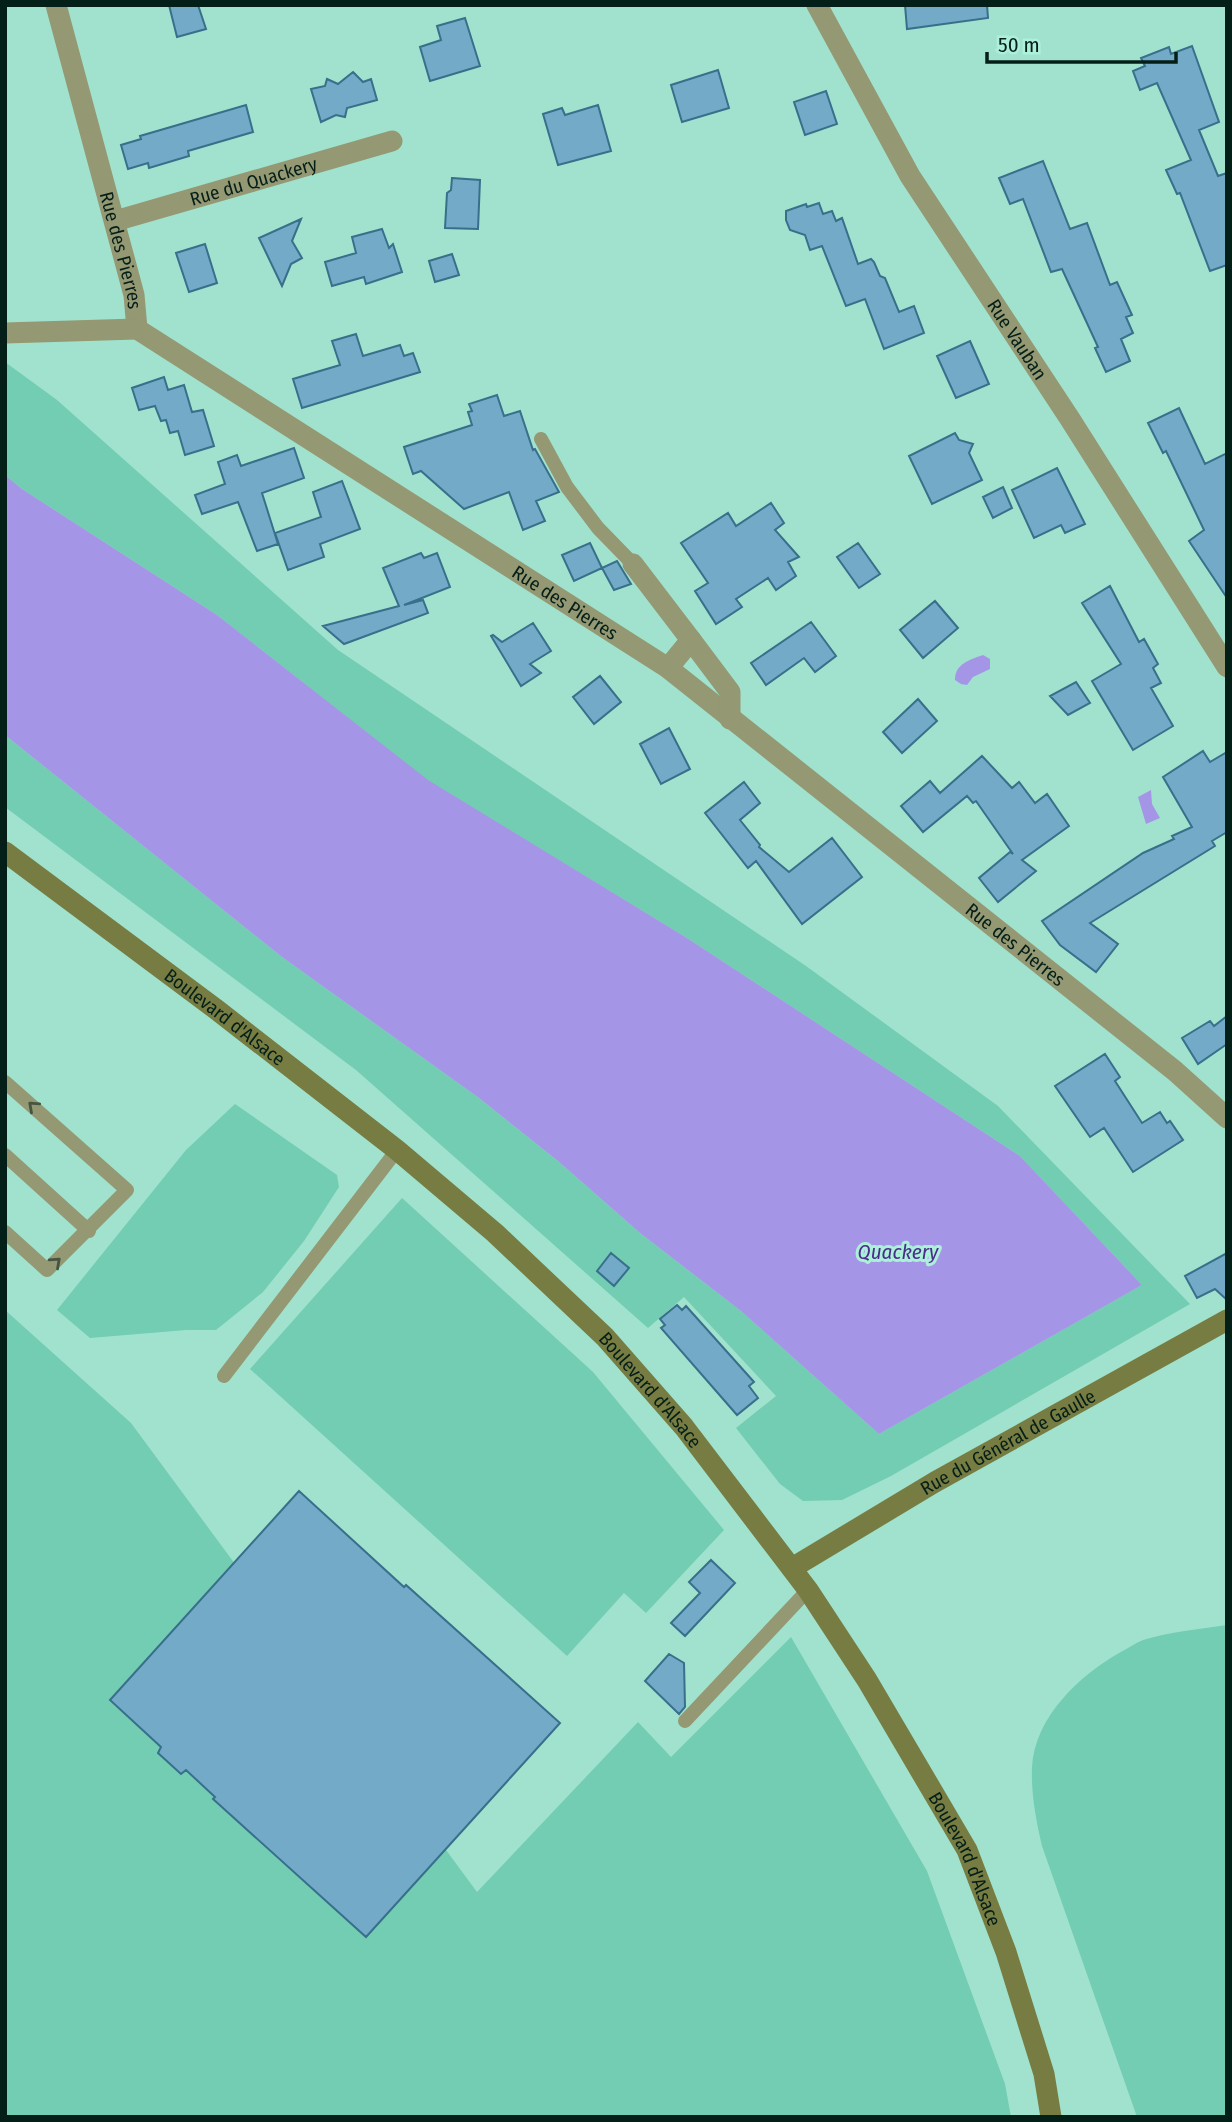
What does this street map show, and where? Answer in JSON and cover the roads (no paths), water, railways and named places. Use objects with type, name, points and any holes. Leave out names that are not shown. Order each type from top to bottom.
[{"type":"street","name":"Rue des Pierres","points":[[56,5],[134,295],[137,329],[668,668],[1175,1071],[1227,1118]]},
{"type":"street","name":"Rue Vauban","points":[[817,5],[910,176],[1070,419],[1227,667]]},
{"type":"street","name":"Rue du Quackery","points":[[115,221],[393,141]]},
{"type":"street","points":[[5,333],[137,329]]},
{"type":"street","points":[[634,564],[730,692],[730,719]]},
{"type":"street","points":[[668,668],[691,640]]},
{"type":"street","name":"Boulevard d'Alsace","points":[[5,852],[217,1010],[397,1150],[495,1233],[605,1337],[684,1427],[808,1590],[867,1680],[967,1850],[1006,1952],[1044,2074],[1051,2117]]},
{"type":"street","name":"Rue du Général de Gaulle","points":[[792,1568],[935,1482],[1227,1320]]},
{"type":"lane","points":[[541,439],[567,487],[598,528],[634,564]]},
{"type":"lane","points":[[5,1082],[127,1190],[89,1231],[47,1270],[5,1233]]},
{"type":"lane","points":[[224,1376],[397,1150]]},
{"type":"lane","points":[[5,1155],[89,1231]]},
{"type":"lane","points":[[685,1721],[808,1590]]},
{"type":"water","name":"Quackery","points":[[5,475],[22,489],[217,615],[428,780],[687,938],[1020,1156],[1142,1285],[879,1434],[741,1311],[640,1233],[558,1161],[479,1098],[282,957],[5,735]]},
{"type":"water","points":[[983,655],[990,659],[990,669],[973,677],[967,685],[955,680],[960,666]]},
{"type":"water","points":[[1151,790],[1152,804],[1160,818],[1146,824],[1138,797]]}]
